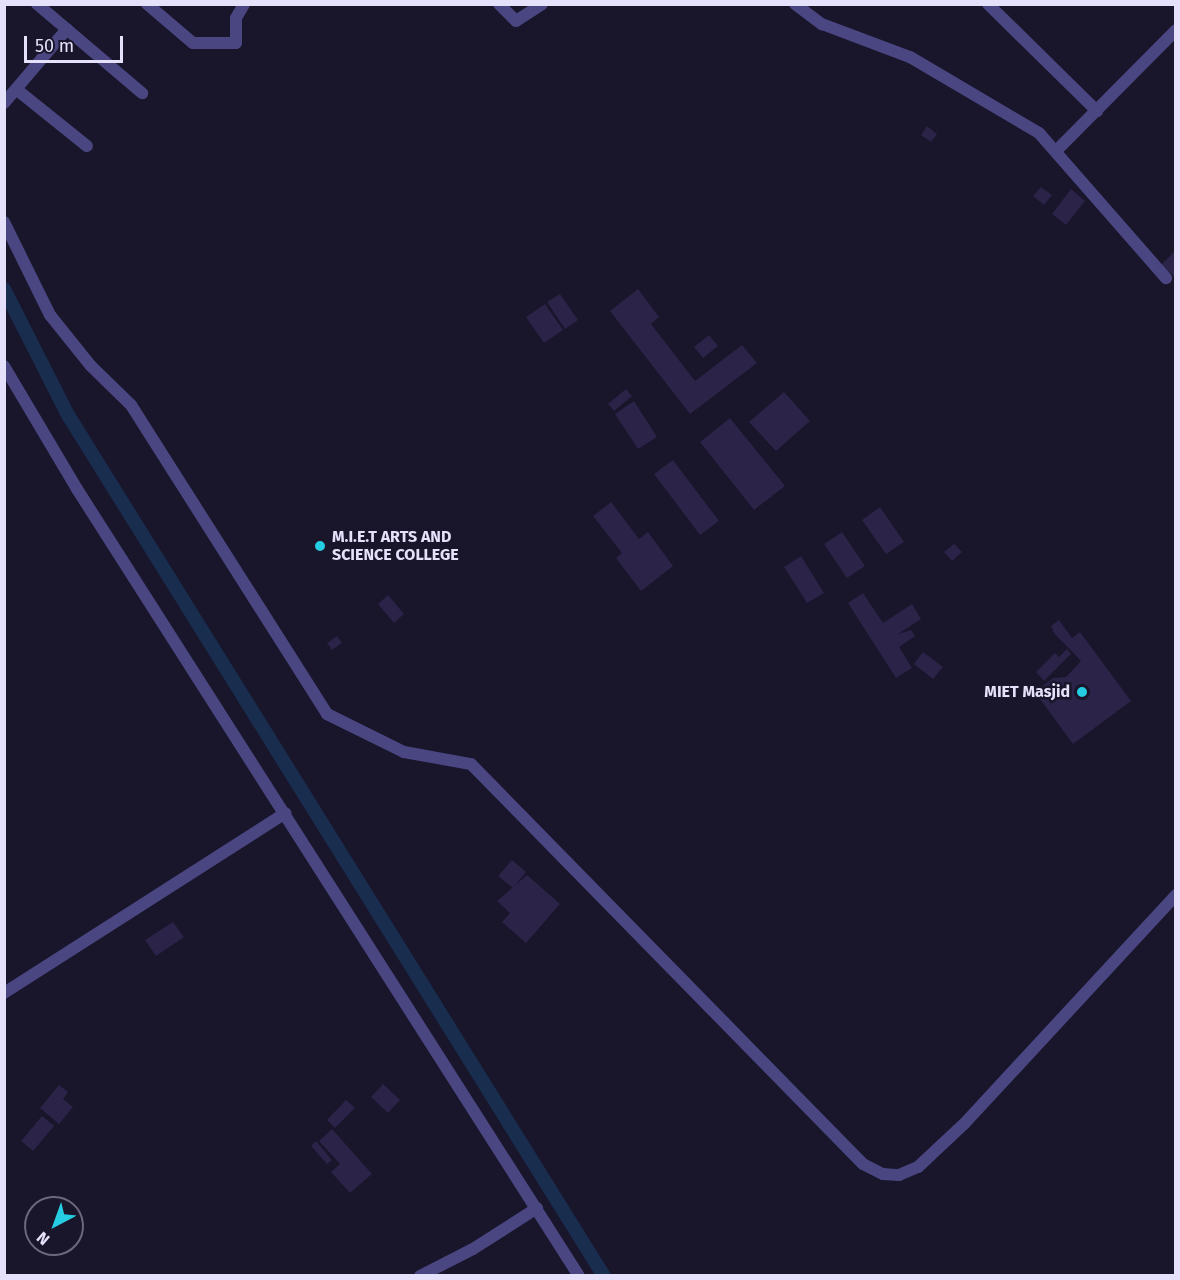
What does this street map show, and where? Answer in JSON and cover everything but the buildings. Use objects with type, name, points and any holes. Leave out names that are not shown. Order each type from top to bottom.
[{"type":"street","points":[[37,4],[142,93]]},
{"type":"street","points":[[147,4],[193,43],[236,43],[236,18],[244,4]]},
{"type":"street","points":[[499,4],[516,21],[542,4]]},
{"type":"street","points":[[795,4],[822,24],[910,57],[1006,112],[1057,150],[1166,278]]},
{"type":"street","points":[[988,4],[1097,111]]},
{"type":"street","points":[[4,103],[66,29]]},
{"type":"street","points":[[1057,150],[1176,30]]},
{"type":"street","points":[[16,89],[87,146]]},
{"type":"street","points":[[4,222],[50,315],[91,366],[131,405],[327,714],[404,752],[471,764],[863,1164],[883,1174],[899,1175],[918,1167],[986,1101],[1176,895]]},
{"type":"street","points":[[4,366],[77,489],[579,1275]]},
{"type":"street","points":[[4,993],[285,813]]},
{"type":"street","points":[[420,1275],[473,1249],[537,1208]]},
{"type":"waterway","points":[[4,289],[68,415],[604,1276]]},
{"type":"place","name":"M.I.E.T ARTS AND SCIENCE COLLEGE","points":[[320,546]]},
{"type":"place","name":"MIET Masjid","points":[[1082,692]]}]
